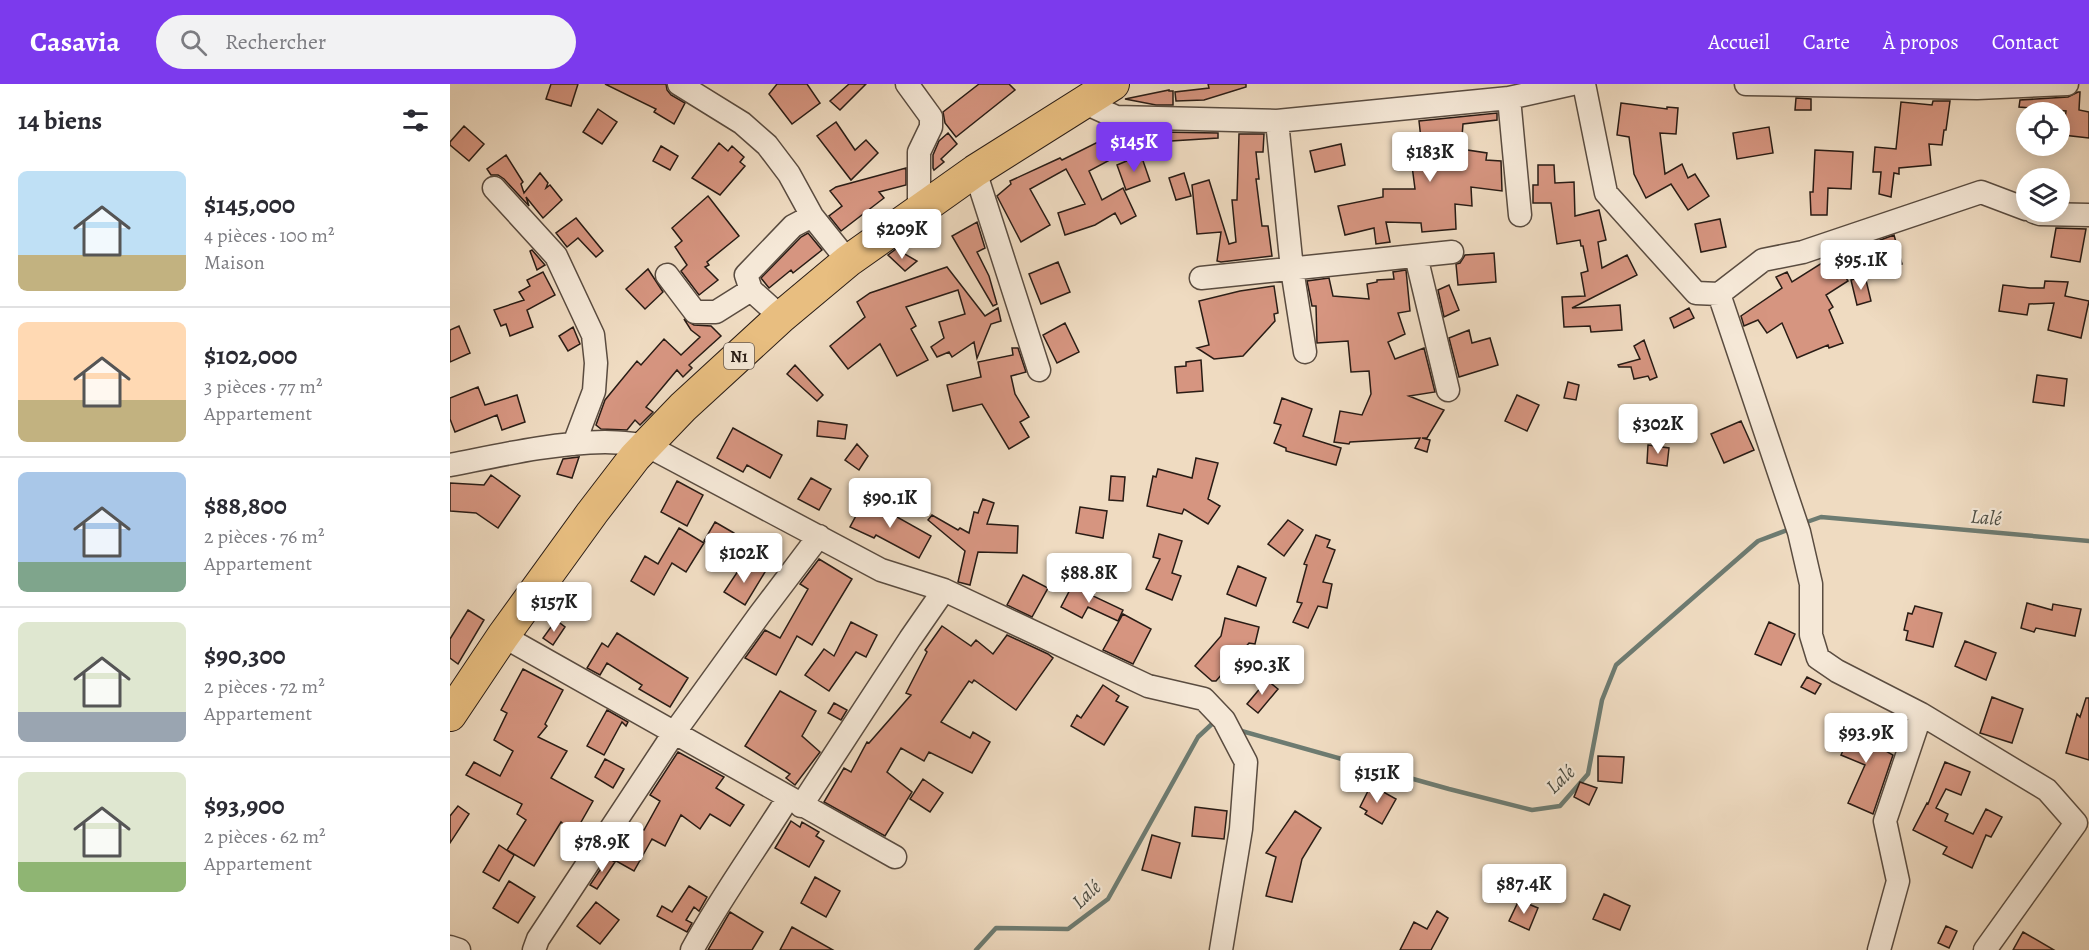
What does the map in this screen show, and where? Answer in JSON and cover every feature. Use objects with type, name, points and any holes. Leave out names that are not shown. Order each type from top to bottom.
[{"type":"highway","name":"N1","points":[[450,715],[503,636],[600,504],[646,445],[683,407],[781,317],[848,261],[975,171],[1113,84]]},
{"type":"street","points":[[679,84],[742,123],[767,145],[789,174],[812,216],[848,261]]},
{"type":"street","points":[[907,84],[931,117],[931,127],[919,152],[920,212]]},
{"type":"street","points":[[1083,102],[1116,117],[1277,121],[1509,98],[1572,84]]},
{"type":"street","points":[[1584,84],[1606,193],[1696,293],[1719,294],[1763,261],[1803,252],[1981,192],[2016,205]]},
{"type":"street","points":[[1746,84],[1977,86],[2067,84]]},
{"type":"street","points":[[1509,98],[1520,215]]},
{"type":"street","points":[[1277,121],[1292,269],[1305,352]]},
{"type":"street","points":[[975,171],[1039,370]]},
{"type":"street","points":[[494,188],[556,256],[593,335],[596,363],[594,392],[574,444]]},
{"type":"street","points":[[2070,214],[2089,215]]},
{"type":"street","points":[[781,317],[751,290],[746,275],[793,226],[812,216]]},
{"type":"street","points":[[1201,278],[1452,252]]},
{"type":"street","points":[[1416,256],[1448,390]]},
{"type":"street","points":[[667,274],[694,312],[716,312],[751,290]]},
{"type":"street","points":[[1719,294],[1797,525],[1811,584],[1811,634],[1818,658],[1837,671],[1921,714],[2047,790],[2076,823],[1985,950]]},
{"type":"street","points":[[450,465],[541,447],[607,442],[646,445],[881,570],[944,590],[1148,686],[1204,699],[1227,727],[1246,762],[1241,829],[1221,950]]},
{"type":"street","points":[[534,950],[538,939],[674,733],[819,536]]},
{"type":"street","points":[[692,950],[712,913],[760,843],[795,802],[944,590]]},
{"type":"street","points":[[503,636],[895,857]]},
{"type":"street","points":[[1879,950],[1898,881],[1885,821],[1921,714]]},
{"type":"street","points":[[450,947],[459,950]]},
{"type":"building","points":[[551,84],[578,84],[571,106],[546,99]]},
{"type":"building","points":[[605,84],[666,84],[671,95],[685,103],[674,124],[654,112],[656,109]]},
{"type":"building","points":[[777,84],[807,84],[820,103],[792,124],[769,94]]},
{"type":"building","points":[[849,84],[866,84],[840,110],[830,101]]},
{"type":"building","points":[[979,84],[1009,84],[1015,90],[956,137],[945,123],[943,112]]},
{"type":"building","points":[[1208,84],[1246,84],[1246,87],[1204,100],[1176,101],[1175,92],[1209,88]]},
{"type":"building","points":[[1173,91],[1173,105],[1156,105],[1125,99]]},
{"type":"building","points":[[2080,92],[2079,110],[2089,112],[2089,138],[2070,136],[2070,102],[2020,102],[2020,100],[2068,97]]},
{"type":"building","points":[[1796,98],[1811,99],[1811,110],[1795,110]]},
{"type":"building","points":[[1933,101],[1950,101],[1942,145],[1929,144],[1931,165],[1899,168],[1899,174],[1894,173],[1891,197],[1879,194],[1881,172],[1873,172],[1875,147],[1896,149],[1901,102],[1932,105]]},
{"type":"building","points":[[1621,103],[1667,109],[1667,107],[1678,108],[1676,134],[1660,133],[1665,174],[1682,164],[1688,178],[1695,174],[1709,196],[1688,210],[1671,184],[1646,198],[1634,174],[1629,137],[1617,135]]},
{"type":"building","points":[[598,109],[617,122],[602,144],[583,132]]},
{"type":"building","points":[[1497,113],[1497,120],[1463,124],[1461,149],[1487,153],[1486,160],[1501,161],[1502,191],[1471,187],[1472,206],[1455,204],[1456,229],[1422,232],[1421,223],[1386,222],[1390,242],[1376,244],[1374,228],[1345,235],[1338,206],[1383,197],[1383,189],[1415,189],[1411,158],[1423,157],[1419,121]]},
{"type":"building","points":[[836,122],[855,150],[866,140],[878,153],[851,180],[817,136]]},
{"type":"building","points":[[464,126],[484,144],[469,161],[450,145]]},
{"type":"building","points":[[1769,127],[1773,153],[1737,159],[1733,133]]},
{"type":"building","points":[[1157,132],[1218,133],[1218,138],[1171,141],[1170,147],[1163,147],[1163,142],[1158,142]]},
{"type":"building","points":[[948,133],[957,144],[941,159],[944,162],[934,170],[933,155],[939,141]]},
{"type":"building","points":[[1239,134],[1264,134],[1263,152],[1256,152],[1259,179],[1256,179],[1262,226],[1268,226],[1272,256],[1221,262],[1217,261],[1221,232],[1197,234],[1192,185],[1209,180],[1229,244],[1236,242],[1232,200],[1237,200]]},
{"type":"building","points":[[1098,142],[1108,161],[1089,171],[1102,200],[1123,188],[1136,216],[1121,224],[1115,213],[1095,225],[1065,235],[1058,213],[1085,204],[1066,169],[1030,189],[1050,225],[1021,242],[997,196],[1011,184],[1010,181],[1060,158],[1062,160]]},
{"type":"building","points":[[719,143],[728,151],[732,146],[744,157],[740,162],[745,166],[720,195],[692,178]]},
{"type":"building","points":[[1341,144],[1345,165],[1315,172],[1310,151]]},
{"type":"building","points":[[661,146],[678,156],[670,170],[653,161]]},
{"type":"building","points":[[1815,150],[1853,152],[1851,189],[1828,188],[1827,215],[1811,215],[1810,192],[1813,192]]},
{"type":"building","points":[[506,155],[523,182],[521,184],[524,193],[540,173],[548,183],[546,188],[550,185],[562,200],[543,218],[526,197],[529,206],[504,179],[498,175],[491,175],[487,169]]},
{"type":"building","points":[[1141,155],[1150,181],[1126,190],[1117,165]]},
{"type":"building","points":[[1538,165],[1554,165],[1555,183],[1574,182],[1575,216],[1599,210],[1606,240],[1598,242],[1602,268],[1627,255],[1637,275],[1572,308],[1620,305],[1622,330],[1591,332],[1590,326],[1564,327],[1562,297],[1585,296],[1581,273],[1588,271],[1580,240],[1557,244],[1551,203],[1533,203],[1533,185],[1538,185]]},
{"type":"building","points":[[906,168],[906,185],[879,192],[884,198],[841,231],[829,216],[842,206],[830,191],[836,187]]},
{"type":"building","points":[[1184,173],[1191,196],[1176,200],[1169,178]]},
{"type":"building","points":[[708,196],[739,236],[707,262],[709,265],[705,267],[718,280],[699,295],[681,271],[687,265],[675,247],[682,241],[672,228]]},
{"type":"building","points":[[576,218],[603,251],[596,257],[578,238],[567,247],[556,233]]},
{"type":"building","points":[[1720,219],[1726,247],[1701,252],[1695,224]]},
{"type":"building","points":[[977,222],[985,248],[977,252],[989,276],[997,304],[993,306],[952,236]]},
{"type":"building","points":[[2056,228],[2086,229],[2080,262],[2051,257]]},
{"type":"building","points":[[808,233],[822,250],[793,273],[791,270],[769,288],[761,278],[801,237]]},
{"type":"building","points":[[1894,235],[1902,264],[1877,271],[1861,247]]},
{"type":"building","points":[[896,249],[917,261],[905,271],[888,255]]},
{"type":"building","points":[[532,250],[545,265],[537,270],[530,251]]},
{"type":"building","points":[[1494,253],[1496,282],[1458,285],[1456,264],[1460,263],[1465,255]]},
{"type":"building","points":[[1833,256],[1848,281],[1826,295],[1833,307],[1829,310],[1843,343],[1829,348],[1828,345],[1797,358],[1782,323],[1767,333],[1758,320],[1744,326],[1741,316],[1782,288],[1776,277],[1787,272],[1792,282]]},
{"type":"building","points":[[1058,262],[1070,292],[1041,304],[1029,274]]},
{"type":"building","points":[[947,267],[985,316],[998,308],[1001,321],[991,324],[977,358],[974,342],[952,357],[949,352],[937,357],[931,347],[944,338],[939,322],[965,314],[958,290],[906,307],[916,326],[911,329],[928,360],[897,376],[880,344],[848,369],[830,346],[865,317],[857,302],[870,293]]},
{"type":"building","points":[[648,269],[663,292],[645,309],[626,289]]},
{"type":"building","points":[[1406,270],[1410,311],[1398,313],[1405,334],[1388,342],[1395,359],[1424,348],[1435,392],[1409,396],[1444,410],[1427,438],[1422,438],[1430,440],[1427,452],[1415,448],[1420,438],[1350,442],[1349,444],[1334,442],[1340,411],[1362,415],[1371,394],[1369,371],[1351,372],[1348,341],[1317,343],[1316,306],[1312,306],[1307,281],[1329,278],[1333,296],[1369,299],[1367,284],[1377,282],[1377,280],[1394,279],[1393,272]]},
{"type":"building","points":[[543,272],[555,295],[527,310],[533,327],[510,336],[506,324],[501,326],[494,310],[524,300],[519,292],[530,286],[527,280]]},
{"type":"building","points":[[1865,276],[1871,301],[1857,305],[1851,280]]},
{"type":"building","points":[[2045,281],[2068,282],[2065,296],[2089,301],[2081,338],[2048,330],[2054,303],[2029,304],[2027,315],[1999,311],[2003,285],[2044,288]]},
{"type":"building","points":[[1449,285],[1459,310],[1444,317],[1438,290]]},
{"type":"building","points":[[1274,286],[1278,313],[1274,314],[1275,321],[1243,356],[1214,359],[1197,348],[1209,345],[1199,301]]},
{"type":"building","points":[[1689,308],[1694,318],[1674,328],[1670,318]]},
{"type":"building","points":[[684,319],[694,325],[711,326],[721,336],[689,365],[692,368],[683,377],[677,370],[646,407],[653,412],[640,425],[635,420],[627,430],[601,429],[596,425],[605,400],[637,361],[641,365],[664,339],[681,355],[700,337],[691,330]]},
{"type":"building","points":[[1065,323],[1079,352],[1057,363],[1043,335]]},
{"type":"building","points":[[459,326],[470,353],[450,362],[450,330]]},
{"type":"building","points":[[573,327],[580,344],[568,351],[559,336]]},
{"type":"building","points":[[1469,330],[1472,343],[1490,338],[1498,365],[1459,377],[1449,338]]},
{"type":"building","points":[[1644,340],[1657,377],[1650,380],[1648,376],[1634,379],[1631,367],[1619,367],[1618,365],[1640,359],[1634,346]]},
{"type":"building","points":[[1012,348],[1018,348],[1026,372],[1011,376],[1015,394],[1029,417],[1020,422],[1029,437],[1009,449],[982,404],[953,411],[947,385],[981,377],[978,362],[1013,355]]},
{"type":"building","points":[[1201,360],[1203,391],[1177,393],[1175,367],[1186,366],[1186,362]]},
{"type":"building","points":[[795,365],[823,395],[817,401],[787,374]]},
{"type":"building","points":[[2037,375],[2067,379],[2064,406],[2033,402]]},
{"type":"building","points":[[1568,382],[1579,385],[1576,400],[1564,398]]},
{"type":"building","points":[[478,387],[485,405],[517,395],[525,422],[502,430],[497,415],[455,432],[450,419],[450,398]]},
{"type":"building","points":[[1517,395],[1539,405],[1527,431],[1505,421]]},
{"type":"building","points":[[1282,398],[1312,409],[1303,436],[1341,448],[1336,465],[1286,451],[1286,448],[1274,443],[1281,425],[1274,423]]},
{"type":"building","points":[[1655,407],[1669,407],[1669,424],[1656,425]]},
{"type":"building","points":[[818,421],[847,425],[845,439],[817,436]]},
{"type":"building","points":[[1741,421],[1754,450],[1724,463],[1711,434]]},
{"type":"building","points":[[733,428],[782,455],[770,478],[747,465],[743,472],[717,458]]},
{"type":"building","points":[[857,444],[868,456],[859,470],[845,460]]},
{"type":"building","points":[[1648,445],[1669,448],[1667,466],[1647,463]]},
{"type":"building","points":[[579,457],[572,478],[557,474],[563,459]]},
{"type":"building","points":[[1196,458],[1218,463],[1208,499],[1220,506],[1208,524],[1184,509],[1182,514],[1147,506],[1153,476],[1156,477],[1158,469],[1192,478]]},
{"type":"building","points":[[491,475],[520,496],[498,528],[476,513],[450,511],[450,483],[484,485]]},
{"type":"building","points":[[1111,476],[1125,477],[1123,501],[1109,500]]},
{"type":"building","points":[[811,478],[831,489],[819,510],[798,499]]},
{"type":"building","points":[[677,481],[703,495],[687,526],[661,512]]},
{"type":"building","points":[[865,499],[931,536],[919,558],[876,535],[874,538],[850,527]]},
{"type":"building","points":[[983,499],[994,503],[987,524],[1018,526],[1017,553],[978,552],[970,585],[958,582],[965,551],[928,520],[932,515],[958,530],[960,528],[969,533],[974,512],[978,513]]},
{"type":"building","points":[[1080,507],[1107,511],[1103,538],[1076,533]]},
{"type":"building","points":[[1288,520],[1303,530],[1284,556],[1268,544]]},
{"type":"building","points":[[715,522],[734,533],[730,545],[720,539],[715,547],[704,541]]},
{"type":"building","points":[[679,528],[704,543],[686,572],[672,563],[654,595],[631,581],[645,556],[658,564]]},
{"type":"building","points":[[1159,534],[1182,541],[1172,573],[1181,576],[1172,600],[1146,589],[1160,559],[1153,557]]},
{"type":"building","points":[[1316,535],[1330,540],[1327,547],[1335,550],[1323,582],[1332,584],[1327,608],[1318,606],[1308,628],[1293,622],[1302,603],[1297,602],[1307,565],[1304,564]]},
{"type":"building","points":[[819,559],[852,579],[812,645],[797,636],[776,675],[745,658],[765,630],[780,638],[808,589],[800,584]]},
{"type":"building","points":[[742,565],[752,571],[755,565],[765,572],[745,605],[724,592]]},
{"type":"building","points":[[1238,566],[1266,578],[1256,606],[1227,594]]},
{"type":"building","points":[[1023,575],[1048,588],[1032,617],[1007,605]]},
{"type":"building","points":[[1073,584],[1123,610],[1118,621],[1088,607],[1082,618],[1061,607]]},
{"type":"building","points":[[2027,603],[2052,610],[2053,604],[2081,609],[2075,636],[2036,628],[2034,632],[2021,628]]},
{"type":"building","points":[[1915,606],[1942,613],[1933,647],[1906,640],[1908,631],[1904,630],[1908,613],[1912,614]]},
{"type":"building","points":[[468,610],[484,620],[458,664],[450,658],[450,639]]},
{"type":"building","points":[[1123,614],[1151,629],[1133,664],[1103,650]]},
{"type":"building","points":[[1225,618],[1259,627],[1255,644],[1249,643],[1216,681],[1212,681],[1195,666],[1221,636]]},
{"type":"building","points":[[556,620],[565,627],[553,645],[543,638]]},
{"type":"building","points":[[851,622],[877,635],[866,657],[856,652],[829,691],[805,675],[824,649],[834,656]]},
{"type":"building","points":[[1769,622],[1795,634],[1781,665],[1755,654]]},
{"type":"building","points":[[942,626],[971,646],[976,640],[993,654],[1007,635],[1053,658],[1016,710],[974,680],[972,683],[969,681],[941,722],[970,738],[973,732],[990,742],[972,773],[929,752],[924,761],[901,748],[887,772],[912,792],[885,836],[824,802],[844,768],[851,772],[867,742],[869,743],[911,695],[906,693],[927,652],[925,650]]},
{"type":"building","points":[[617,633],[688,678],[670,707],[639,689],[642,685],[607,663],[600,675],[587,668],[602,643],[608,647]]},
{"type":"building","points":[[1965,641],[1996,653],[1986,680],[1955,666]]},
{"type":"building","points":[[523,669],[563,690],[545,724],[547,726],[538,737],[567,751],[551,778],[593,801],[580,824],[588,829],[580,841],[561,822],[534,866],[507,850],[526,820],[517,814],[522,804],[466,775],[474,762],[500,776],[513,751],[494,740],[507,713],[501,710]]},
{"type":"building","points":[[1807,677],[1821,684],[1815,694],[1801,687]]},
{"type":"building","points":[[1267,680],[1278,689],[1258,713],[1247,704]]},
{"type":"building","points":[[1103,685],[1119,696],[1116,701],[1128,707],[1104,745],[1071,726],[1077,715],[1081,718]]},
{"type":"building","points":[[780,691],[816,711],[802,736],[820,752],[795,785],[786,778],[790,774],[745,746]]},
{"type":"building","points":[[1992,697],[2023,709],[2012,743],[1980,733]]},
{"type":"building","points":[[2086,698],[2089,698],[2089,760],[2066,753],[2077,714],[2080,717]]},
{"type":"building","points":[[834,703],[847,710],[841,720],[828,713]]},
{"type":"building","points":[[607,710],[628,722],[626,726],[622,722],[604,755],[587,746]]},
{"type":"building","points":[[1851,717],[1876,726],[1870,742],[1893,755],[1873,814],[1848,803],[1865,765],[1841,755],[1846,744],[1841,742]]},
{"type":"building","points":[[678,752],[724,777],[716,788],[744,805],[730,826],[710,814],[700,829],[681,815],[665,846],[652,839],[634,871],[609,857],[631,823],[644,830],[660,801],[650,795]]},
{"type":"building","points":[[1598,756],[1624,757],[1622,783],[1598,781]]},
{"type":"building","points":[[605,759],[624,769],[613,788],[595,777]]},
{"type":"building","points":[[1945,762],[1970,772],[1961,795],[1946,789],[1936,808],[1948,814],[1945,821],[1973,834],[1986,809],[2002,817],[1991,837],[1986,835],[1972,868],[1943,854],[1947,847],[1913,830],[1928,804]]},
{"type":"building","points":[[923,779],[943,793],[930,812],[910,799]]},
{"type":"building","points":[[1580,782],[1597,788],[1589,805],[1574,797]]},
{"type":"building","points":[[1371,785],[1396,799],[1382,824],[1365,814],[1367,811],[1360,807]]},
{"type":"building","points":[[458,806],[469,814],[450,843],[450,816]]},
{"type":"building","points":[[1195,807],[1227,811],[1224,839],[1192,836]]},
{"type":"building","points":[[1295,811],[1321,828],[1302,859],[1292,902],[1266,896],[1276,857],[1266,853]]},
{"type":"building","points":[[791,821],[800,827],[802,822],[819,832],[816,836],[824,841],[809,867],[775,848]]},
{"type":"building","points":[[1152,835],[1180,843],[1171,878],[1142,870]]},
{"type":"building","points":[[499,845],[514,855],[499,881],[483,872]]},
{"type":"building","points":[[608,858],[615,862],[597,889],[590,885]]},
{"type":"building","points":[[815,877],[840,891],[826,917],[801,903]]},
{"type":"building","points":[[509,881],[535,897],[518,923],[493,908]]},
{"type":"building","points":[[689,886],[707,897],[699,911],[694,907],[686,920],[692,923],[687,932],[657,916],[662,906],[672,912]]},
{"type":"building","points":[[1604,894],[1630,906],[1620,930],[1593,919]]},
{"type":"building","points":[[1519,900],[1538,908],[1529,930],[1509,921]]},
{"type":"building","points":[[596,902],[619,920],[600,944],[577,926]]},
{"type":"building","points":[[1437,911],[1448,918],[1431,950],[1400,950],[1414,922],[1427,929]]},
{"type":"building","points":[[730,912],[763,932],[752,950],[708,950]]},
{"type":"building","points":[[1946,926],[1957,931],[1949,948],[1938,943]]},
{"type":"building","points":[[792,927],[833,950],[780,950]]},
{"type":"building","points":[[2023,932],[2054,950],[2013,950]]},
{"type":"waterway","name":"Lalé","points":[[1804,523],[1821,517],[2089,541]]},
{"type":"waterway","name":"Lalé","points":[[1238,730],[1532,810],[1560,806],[1588,774],[1602,700],[1616,665],[1758,541],[1790,529]]},
{"type":"waterway","name":"Lalé","points":[[976,950],[996,928],[1068,929],[1108,899],[1198,737],[1213,723],[1218,725]]}]
